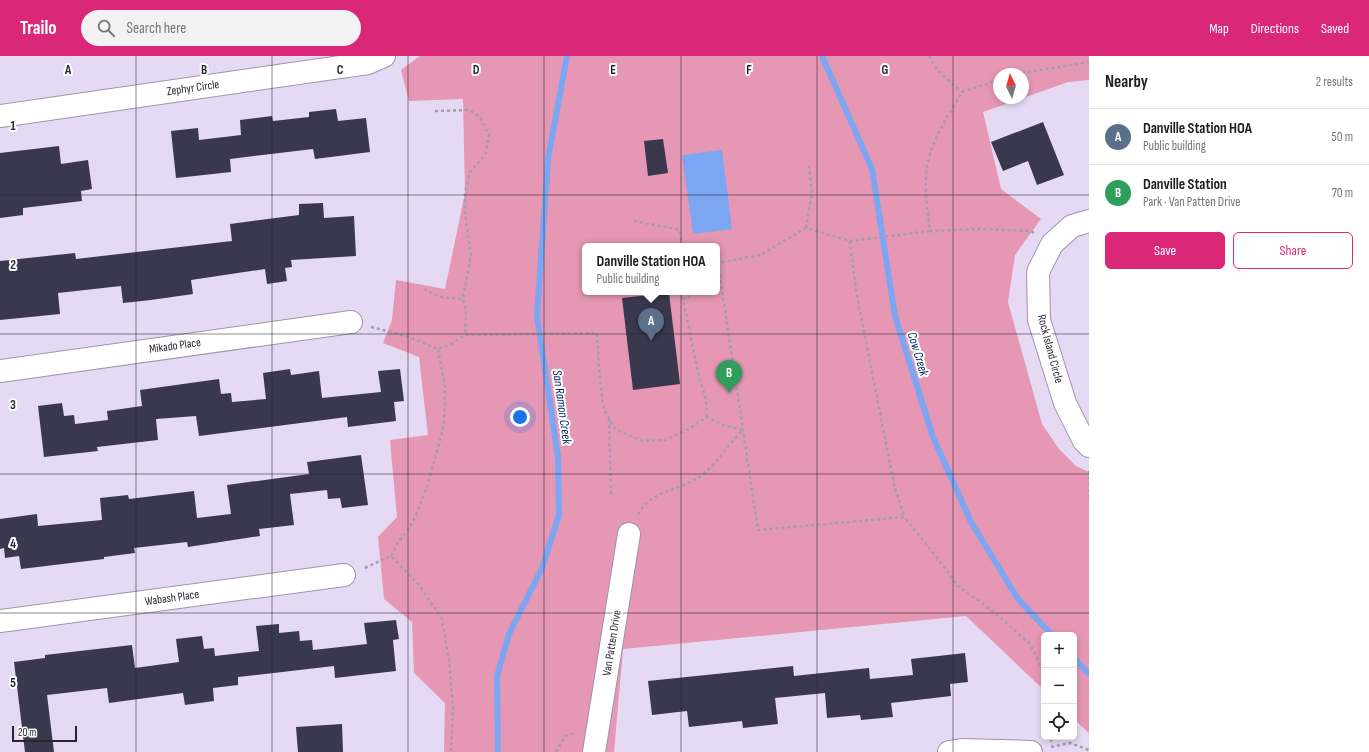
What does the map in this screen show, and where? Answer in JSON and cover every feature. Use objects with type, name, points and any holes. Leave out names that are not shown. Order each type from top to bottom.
[{"type":"street","name":"Zephyr Circle","points":[[0,116],[368,63],[384,56]]},
{"type":"street","name":"Rock Island Circle","points":[[1089,221],[1072,226],[1052,244],[1038,272],[1039,320],[1065,403],[1084,441],[1089,446]]},
{"type":"street","name":"Mikado Place","points":[[0,371],[351,322]]},
{"type":"street","name":"Van Patten Drive","points":[[594,752],[629,534]]},
{"type":"street","name":"Wabash Place","points":[[0,621],[344,575]]},
{"type":"street","points":[[949,752],[962,750],[1031,752]]},
{"type":"path","points":[[930,56],[938,71],[962,92]]},
{"type":"path","points":[[1029,72],[1089,62]]},
{"type":"path","points":[[930,231],[926,177],[930,154],[939,132],[962,92],[993,82]]},
{"type":"path","points":[[435,111],[469,110],[480,117],[489,135],[484,155],[470,172],[465,193],[465,214],[471,254],[464,299],[466,311],[465,336]]},
{"type":"path","points":[[806,228],[812,192],[809,166]]},
{"type":"path","points":[[634,221],[680,230],[682,243]]},
{"type":"path","points":[[720,263],[760,255],[806,228],[850,241],[930,231],[980,229],[1031,231],[1052,244]]},
{"type":"path","points":[[850,241],[856,290],[887,449],[894,484],[904,517],[958,586],[994,612],[1030,644],[1042,668]]},
{"type":"path","points":[[720,276],[758,530],[904,517]]},
{"type":"path","points":[[424,289],[440,297],[464,299]]},
{"type":"path","points":[[680,295],[683,299],[698,372],[706,400],[707,417]]},
{"type":"path","points":[[683,299],[690,297],[690,295]]},
{"type":"path","points":[[351,322],[406,336],[438,349],[465,336],[597,333],[600,381],[604,409],[615,428],[642,441],[665,440],[690,428],[707,417]]},
{"type":"path","points":[[344,575],[392,556],[398,543],[412,524],[427,487],[444,425],[446,387],[438,349]]},
{"type":"path","points":[[707,417],[725,426],[743,430]]},
{"type":"path","points":[[609,419],[611,496]]},
{"type":"path","points":[[629,534],[640,510],[656,495],[680,487],[697,479],[710,468],[743,430]]},
{"type":"path","points":[[1089,471],[1089,500]]},
{"type":"path","points":[[392,556],[419,585],[442,619],[453,708],[451,752]]},
{"type":"path","points":[[1031,752],[1070,743],[1089,750]]},
{"type":"shaded area","points":[[420,56],[1089,56],[1089,80],[1068,82],[1029,96],[1029,68],[993,68],[993,104],[1006,104],[983,112],[1001,189],[1041,219],[1015,255],[1008,302],[1042,424],[1059,449],[1076,466],[1089,472],[1089,733],[1077,722],[1077,632],[1041,632],[1041,687],[966,616],[623,649],[614,752],[444,752],[445,703],[414,673],[412,622],[384,599],[378,537],[397,517],[390,440],[428,435],[419,357],[383,343],[392,320],[396,280],[445,289],[465,193],[463,99],[409,101],[401,70]]},
{"type":"water","points":[[722,150],[732,229],[693,234],[682,155]]},
{"type":"building","points":[[336,109],[338,121],[366,118],[370,152],[315,159],[313,149],[230,159],[231,172],[176,178],[171,131],[198,128],[199,140],[241,135],[240,120],[272,116],[273,121],[309,117],[309,112]]},
{"type":"building","points":[[1043,122],[1064,175],[1037,185],[1028,161],[1003,171],[991,142]]},
{"type":"building","points":[[663,139],[668,173],[648,176],[644,141]]},
{"type":"building","points":[[59,146],[61,164],[88,160],[92,189],[81,191],[82,201],[23,208],[23,215],[0,218],[0,153]]},
{"type":"building","points":[[323,203],[324,218],[354,216],[356,256],[291,260],[292,267],[285,268],[287,281],[267,284],[265,269],[191,280],[193,294],[151,300],[123,303],[121,286],[58,293],[60,314],[0,320],[0,261],[75,253],[76,259],[232,241],[230,224],[299,215],[299,204]]},
{"type":"building","points":[[650,295],[669,295],[680,384],[633,390],[622,298]]},
{"type":"building","points":[[290,369],[291,375],[319,371],[322,398],[381,392],[378,371],[400,369],[404,401],[394,402],[396,421],[348,427],[347,417],[199,436],[196,416],[156,419],[158,440],[97,447],[98,451],[44,457],[38,406],[62,403],[64,416],[74,415],[75,424],[108,420],[107,411],[142,406],[140,390],[219,379],[221,394],[231,393],[232,402],[266,399],[263,373]]},
{"type":"building","points":[[361,455],[368,505],[342,508],[340,498],[328,499],[327,490],[290,494],[294,525],[259,529],[260,536],[188,547],[187,542],[134,548],[135,553],[104,557],[104,559],[21,569],[19,556],[5,558],[4,548],[0,549],[0,519],[37,514],[38,526],[102,520],[100,498],[128,495],[129,499],[194,491],[197,518],[231,514],[227,485],[309,474],[307,462]]},
{"type":"building","points":[[396,620],[399,639],[393,640],[396,671],[335,678],[334,666],[238,677],[238,685],[213,688],[214,701],[185,705],[183,693],[109,703],[107,688],[47,695],[54,752],[25,752],[14,662],[45,658],[45,655],[132,645],[135,668],[179,662],[176,639],[202,636],[204,649],[214,648],[215,656],[259,651],[256,626],[279,624],[279,633],[299,631],[300,641],[312,640],[313,650],[367,644],[364,623]]},
{"type":"building","points":[[965,653],[968,682],[950,684],[951,696],[891,703],[893,717],[861,720],[860,715],[827,718],[825,693],[775,698],[778,724],[743,728],[742,721],[689,727],[687,711],[652,715],[648,681],[793,666],[794,676],[869,668],[870,679],[913,675],[911,659]]},
{"type":"building","points":[[342,724],[343,752],[298,752],[296,727]]},
{"type":"waterway","name":"San Ramon Creek","points":[[498,752],[497,676],[509,634],[542,568],[559,515],[558,457],[537,316],[548,159],[567,56]]},
{"type":"waterway","name":"Cow Creek","points":[[822,56],[872,169],[895,316],[933,437],[971,522],[1018,599],[1049,632]]},
{"type":"waterway","name":"Cow Creek","points":[[1077,661],[1089,674]]},
{"type":"place","name":"Danville Station HOA","points":[[651,341]]},
{"type":"place","name":"Danville Station","points":[[729,393]]}]
